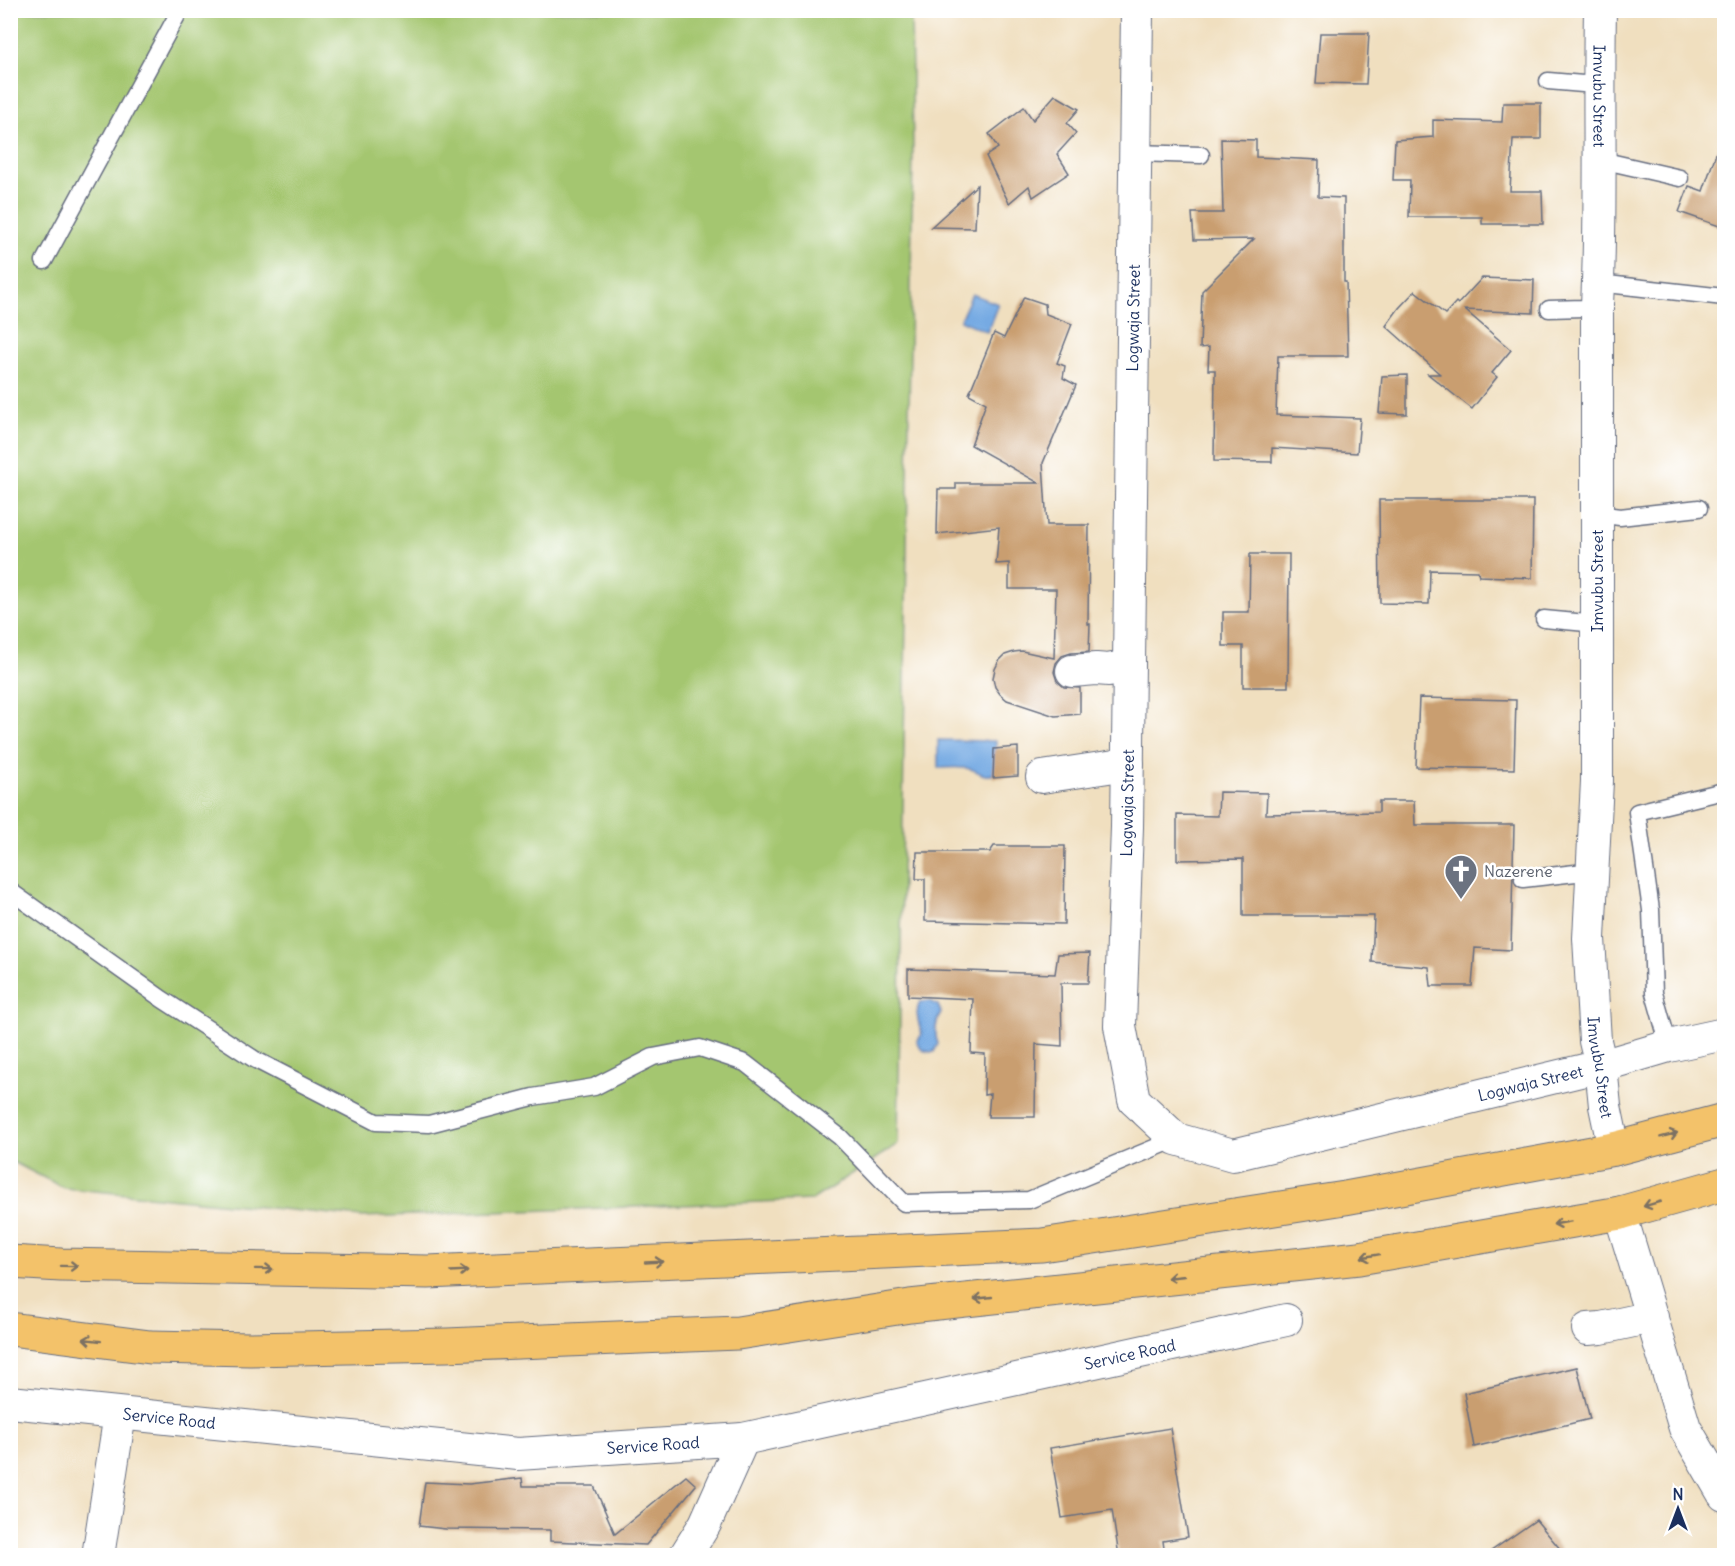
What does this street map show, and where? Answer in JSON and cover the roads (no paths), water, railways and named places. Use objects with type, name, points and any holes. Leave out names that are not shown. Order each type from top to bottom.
[{"type":"highway","points":[[10,1262],[73,1266],[428,1272],[1042,1245],[1345,1198],[1614,1149],[1725,1120]]},
{"type":"highway","points":[[10,1329],[150,1347],[250,1349],[447,1345],[738,1333],[921,1305],[1359,1258],[1620,1213],[1725,1184]]},
{"type":"street","name":"Logwaja Street","points":[[1137,10],[1128,827],[1120,1026],[1134,1100],[1176,1139],[1233,1155],[1601,1066]]},
{"type":"street","name":"Imvubu Street","points":[[1600,10],[1598,781],[1589,938],[1595,1041],[1614,1149]]},
{"type":"street","points":[[1072,671],[1109,670],[1129,665]]},
{"type":"street","points":[[1042,777],[1128,764]]},
{"type":"street","points":[[1601,1066],[1669,1046],[1725,1034]]},
{"type":"street","points":[[1620,1213],[1685,1428],[1725,1495]]},
{"type":"street","points":[[1588,1329],[1652,1317]]},
{"type":"street","name":"Service Road","points":[[10,1402],[518,1454],[743,1439],[1286,1320]]},
{"type":"street","points":[[98,1556],[120,1414]]},
{"type":"street","points":[[685,1556],[705,1524],[743,1439]]},
{"type":"lane","points":[[44,261],[180,10]]},
{"type":"lane","points":[[1548,81],[1583,84],[1599,82]]},
{"type":"lane","points":[[1135,153],[1201,155]]},
{"type":"lane","points":[[1599,162],[1680,178]]},
{"type":"lane","points":[[1549,309],[1583,308],[1598,294],[1725,297]]},
{"type":"lane","points":[[1598,514],[1620,517],[1699,508]]},
{"type":"lane","points":[[1544,619],[1597,624]]},
{"type":"lane","points":[[1669,1046],[1654,993],[1651,910],[1637,812],[1725,791]]},
{"type":"lane","points":[[1523,879],[1593,871]]},
{"type":"lane","points":[[10,891],[162,999],[254,1059],[376,1122],[429,1124],[533,1097],[594,1087],[653,1056],[700,1048],[745,1062],[840,1137],[904,1203],[1029,1200],[1176,1139]]},
{"type":"water","points":[[972,294],[998,304],[987,332],[960,320]]},
{"type":"water","points":[[938,740],[996,741],[994,774],[984,775],[962,768],[938,768]]},
{"type":"water","points":[[930,1001],[938,1005],[941,1013],[936,1024],[938,1044],[934,1052],[924,1050],[917,1042],[922,1034],[918,1006],[920,1002]]},
{"type":"place","name":"Nazerene","points":[[1461,900]]}]
